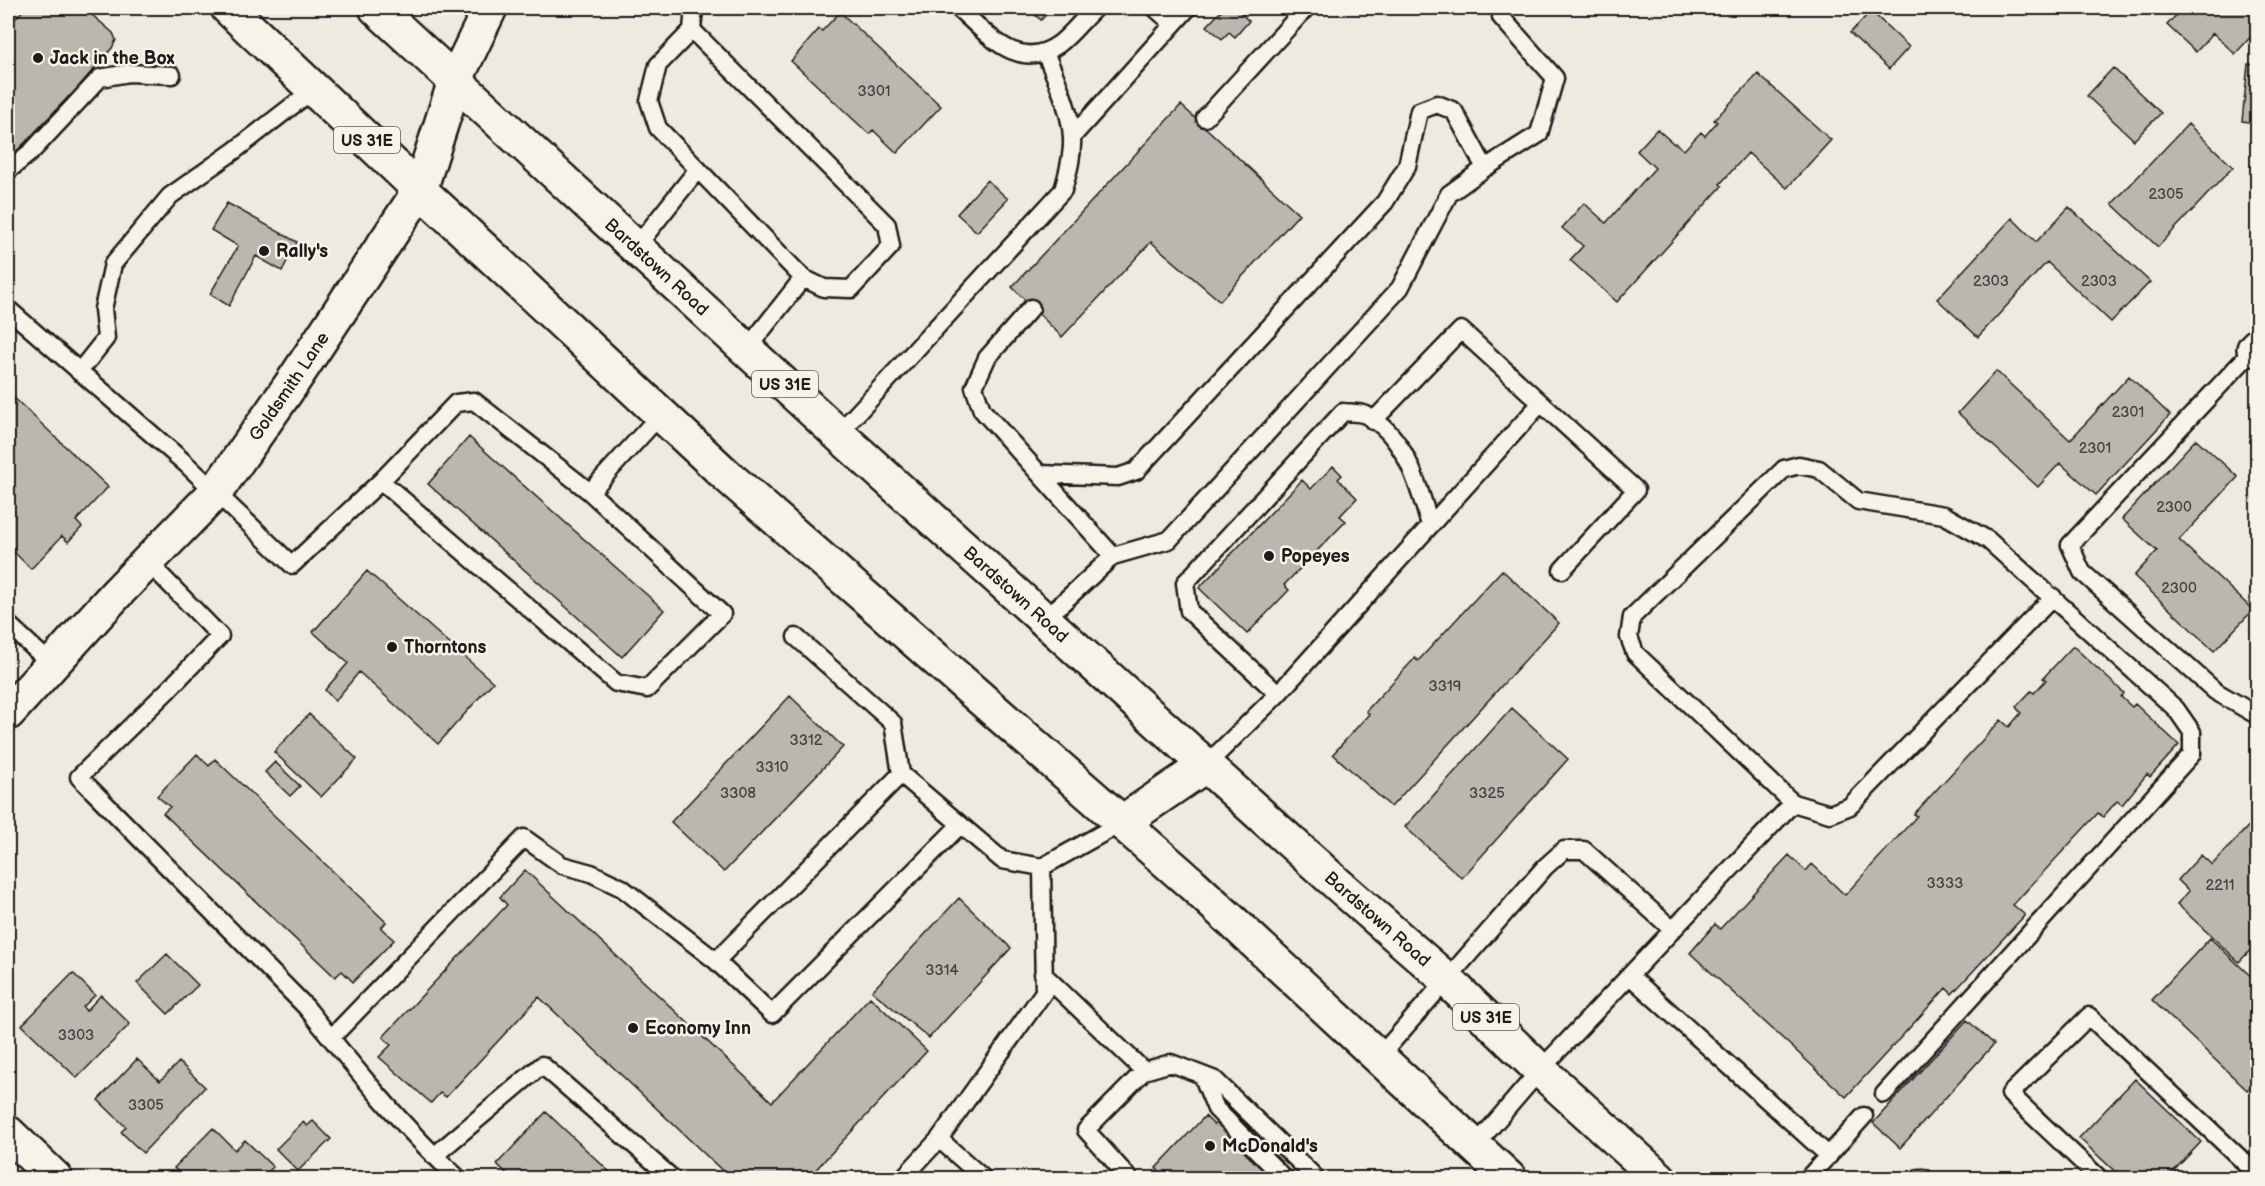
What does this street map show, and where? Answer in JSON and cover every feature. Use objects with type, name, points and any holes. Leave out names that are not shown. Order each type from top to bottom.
[{"type":"main road","name":"US 31E","points":[[228,8],[724,473],[1192,884],[1509,1179]]},
{"type":"main road","name":"Bardstown Road","points":[[376,8],[838,434],[1343,890],[1446,979],[1540,1070],[1659,1179]]},
{"type":"main road","name":"Goldsmith Lane","points":[[8,713],[215,493],[290,386],[420,190],[455,81],[490,8]]},
{"type":"main road","points":[[1121,823],[1206,765]]},
{"type":"main road","points":[[8,1133],[55,1179]]},
{"type":"lane","points":[[692,30],[887,225],[891,246],[851,289],[824,288],[803,278],[658,128],[649,101],[658,65],[692,30],[694,8]]},
{"type":"lane","points":[[958,8],[1006,50],[1031,56],[1060,43],[1095,8]]},
{"type":"lane","points":[[1155,8],[1173,24]]},
{"type":"lane","points":[[1072,137],[1188,8]]},
{"type":"lane","points":[[1205,118],[1306,8]]},
{"type":"lane","points":[[1045,619],[1113,556],[1169,540],[1400,288],[1449,194],[1539,134],[1555,78],[1501,17]]},
{"type":"lane","points":[[838,434],[1063,190],[1069,169],[1072,137],[1063,98],[1045,51]]},
{"type":"lane","points":[[8,166],[10,169],[32,151],[100,78],[129,73],[172,75]]},
{"type":"lane","points":[[79,372],[106,338],[103,309],[113,264],[170,196],[234,151],[314,89]]},
{"type":"lane","points":[[1040,474],[1118,477],[1136,471],[1384,202],[1407,166],[1419,111],[1437,104],[1454,111],[1485,168]]},
{"type":"lane","points":[[636,247],[698,169]]},
{"type":"lane","points":[[747,349],[803,278]]},
{"type":"lane","points":[[1031,308],[987,358],[974,387],[982,410],[1113,556]]},
{"type":"lane","points":[[8,309],[185,463],[292,565],[381,481],[456,403],[474,401],[590,492],[722,614],[647,689],[616,683],[381,481]]},
{"type":"lane","points":[[1373,421],[1461,330],[1636,490],[1562,570]]},
{"type":"lane","points":[[2256,349],[2070,545],[2082,572],[2215,691],[2258,716]]},
{"type":"lane","points":[[1206,765],[1278,694],[1540,404]]},
{"type":"lane","points":[[1278,694],[1189,611],[1185,583],[1342,412],[1365,415],[1393,436],[1418,480],[1430,525]]},
{"type":"lane","points":[[590,492],[661,414]]},
{"type":"lane","points":[[1884,1094],[2192,754],[2192,732],[2176,709],[2053,597],[1988,540],[1944,515],[1858,501],[1819,469],[1799,465],[1784,469],[1632,617],[1629,637],[1635,653],[1793,804],[1830,814],[1850,806],[2053,597]]},
{"type":"lane","points":[[148,562],[220,636],[79,777],[306,1006],[434,1156],[458,1179]]},
{"type":"lane","points":[[8,624],[52,664]]},
{"type":"lane","points":[[796,637],[893,723],[901,774],[1002,860],[1042,867],[1121,823]]},
{"type":"lane","points":[[716,962],[901,774]]},
{"type":"lane","points":[[1474,1146],[1540,1070],[1793,804]]},
{"type":"lane","points":[[332,1038],[524,838],[562,865],[591,873],[622,888],[716,962],[772,1014],[960,825]]},
{"type":"lane","points":[[1379,1057],[1545,867],[1564,850],[1584,850],[1673,930]]},
{"type":"lane","points":[[903,1179],[939,1139],[1044,992],[1042,867]]},
{"type":"lane","points":[[1043,974],[1144,1071]]},
{"type":"lane","points":[[1630,976],[1829,1156]]},
{"type":"lane","points":[[2099,1179],[2010,1094],[2089,1016],[2258,1175]]},
{"type":"lane","points":[[1129,1179],[1086,1130],[1144,1071],[1171,1063],[1215,1080],[1316,1179]]},
{"type":"lane","points":[[434,1156],[542,1065],[672,1179]]},
{"type":"lane","points":[[1202,1075],[1216,1109],[1284,1179]]},
{"type":"lane","points":[[1808,1179],[1864,1116]]},
{"type":"lane","points":[[939,1139],[983,1179]]},
{"type":"lane","points":[[1919,1179],[1924,1179]]},
{"type":"building","points":[[25,8],[84,8],[113,33],[116,40],[112,48],[80,85],[86,91],[75,102],[69,96],[15,153],[8,146],[8,27]]},
{"type":"building","points":[[1016,8],[1052,8],[1041,20],[1029,10],[1024,15]]},
{"type":"building","points":[[1224,8],[1235,8],[1249,21],[1235,37],[1229,32],[1222,39],[1207,26]]},
{"type":"building","points":[[2183,8],[2258,8],[2258,29],[2235,54],[2213,33],[2196,52],[2167,25]]},
{"type":"building","points":[[1871,11],[1909,47],[1889,69],[1850,33]]},
{"type":"building","points":[[840,12],[941,106],[897,153],[873,130],[869,134],[791,61],[819,29],[822,31]]},
{"type":"building","points":[[2248,64],[2258,65],[2258,123],[2242,121]]},
{"type":"building","points":[[2113,68],[2161,113],[2134,140],[2087,96]]},
{"type":"building","points":[[1758,74],[1831,140],[1787,188],[1748,153],[1720,184],[1722,186],[1617,302],[1570,260],[1583,246],[1562,228],[1584,203],[1606,223],[1655,168],[1637,151],[1657,129],[1684,150],[1701,132],[1705,136],[1717,122],[1714,120]]},
{"type":"building","points":[[1181,105],[1299,214],[1220,301],[1151,242],[1062,337],[1012,287]]},
{"type":"building","points":[[2188,124],[2233,167],[2158,247],[2112,204]]},
{"type":"building","points":[[987,180],[1008,199],[977,232],[957,214]]},
{"type":"building","name":"Rally's","points":[[227,203],[297,242],[282,271],[256,256],[229,306],[210,294],[238,246],[211,230]]},
{"type":"building","points":[[2069,207],[2150,282],[2111,322],[2047,262],[1978,337],[1937,299],[2012,218],[2036,242]]},
{"type":"building","points":[[1996,371],[2070,440],[2129,376],[2170,415],[2096,495],[2060,463],[2038,487],[1958,413]]},
{"type":"building","points":[[8,392],[108,487],[76,521],[82,527],[68,542],[62,536],[31,569],[8,546]]},
{"type":"building","points":[[469,437],[664,610],[622,657],[428,484]]},
{"type":"building","points":[[2196,439],[2238,477],[2179,540],[2253,610],[2214,651],[2134,576],[2157,551],[2122,519]]},
{"type":"building","points":[[1333,466],[1342,475],[1338,479],[1357,498],[1340,516],[1346,521],[1284,585],[1289,590],[1247,634],[1199,588],[1302,480],[1311,489]]},
{"type":"building","points":[[1502,570],[1559,623],[1391,807],[1333,754],[1369,714],[1366,711],[1415,658],[1418,661]]},
{"type":"building","name":"Thorntons","points":[[367,571],[493,682],[438,744],[359,672],[335,701],[325,690],[348,663],[313,632]]},
{"type":"building","points":[[2073,646],[2124,693],[2121,697],[2132,707],[2135,704],[2179,745],[2150,777],[2147,774],[2122,805],[2117,801],[2103,817],[2098,813],[2013,905],[2025,915],[1952,994],[1946,988],[1846,1097],[1690,953],[1715,924],[1720,929],[1789,855],[1806,871],[1812,864],[1845,895],[1917,816],[1914,814],[2001,720],[2009,727],[2021,713],[2016,707],[2031,691],[2034,693],[2046,680],[2043,678]]},
{"type":"building","points":[[790,696],[843,747],[724,872],[671,822]]},
{"type":"building","points":[[1512,708],[1568,759],[1462,878],[1405,827]]},
{"type":"building","points":[[309,714],[357,759],[321,797],[274,752]]},
{"type":"building","points":[[197,754],[209,766],[215,759],[386,922],[381,928],[394,940],[353,982],[342,971],[335,977],[163,813],[170,807],[157,796]]},
{"type":"building","points":[[275,762],[300,786],[290,796],[265,772]]},
{"type":"building","points":[[2258,816],[2258,942],[2239,962],[2177,904],[2189,891],[2178,880],[2201,855],[2212,865]]},
{"type":"building","name":"Economy Inn","points":[[525,870],[772,1102],[870,997],[927,1051],[808,1178],[730,1178],[539,997],[446,1097],[440,1093],[431,1103],[379,1057],[391,1045],[383,1037],[507,905],[500,897]]},
{"type":"building","points":[[8,894],[12,895],[13,962],[8,962]]},
{"type":"building","points":[[959,898],[1011,948],[929,1038],[872,991]]},
{"type":"building","points":[[2210,938],[2258,983],[2258,1079],[2247,1090],[2152,1000]]},
{"type":"building","points":[[167,954],[198,985],[168,1014],[137,983]]},
{"type":"building","points":[[73,973],[95,995],[83,1007],[86,1011],[101,995],[130,1024],[77,1078],[22,1025]]},
{"type":"building","points":[[1967,1020],[1994,1044],[1900,1148],[1873,1123]]},
{"type":"building","points":[[137,1059],[160,1081],[179,1062],[205,1087],[143,1153],[121,1132],[126,1127],[98,1100]]},
{"type":"building","points":[[2135,1079],[2201,1142],[2167,1178],[2122,1178],[2079,1138]]},
{"type":"building","points":[[546,1112],[616,1178],[507,1178],[509,1176],[497,1164]]},
{"type":"building","name":"McDonald's","points":[[1205,1116],[1214,1125],[1221,1118],[1247,1143],[1241,1149],[1271,1178],[1167,1178],[1156,1168]]},
{"type":"building","points":[[313,1121],[331,1139],[298,1171],[276,1149],[303,1122],[307,1126]]},
{"type":"building","points":[[213,1128],[235,1150],[245,1140],[273,1167],[262,1178],[185,1178],[174,1168]]},
{"type":"place","name":"Jack in the Box","points":[[38,58]]},
{"type":"place","name":"Rally's","points":[[264,251]]},
{"type":"place","name":"Popeyes","points":[[1269,556]]},
{"type":"place","name":"Thorntons","points":[[392,647]]},
{"type":"place","name":"Economy Inn","points":[[633,1028]]},
{"type":"place","name":"McDonald's","points":[[1210,1146]]}]
